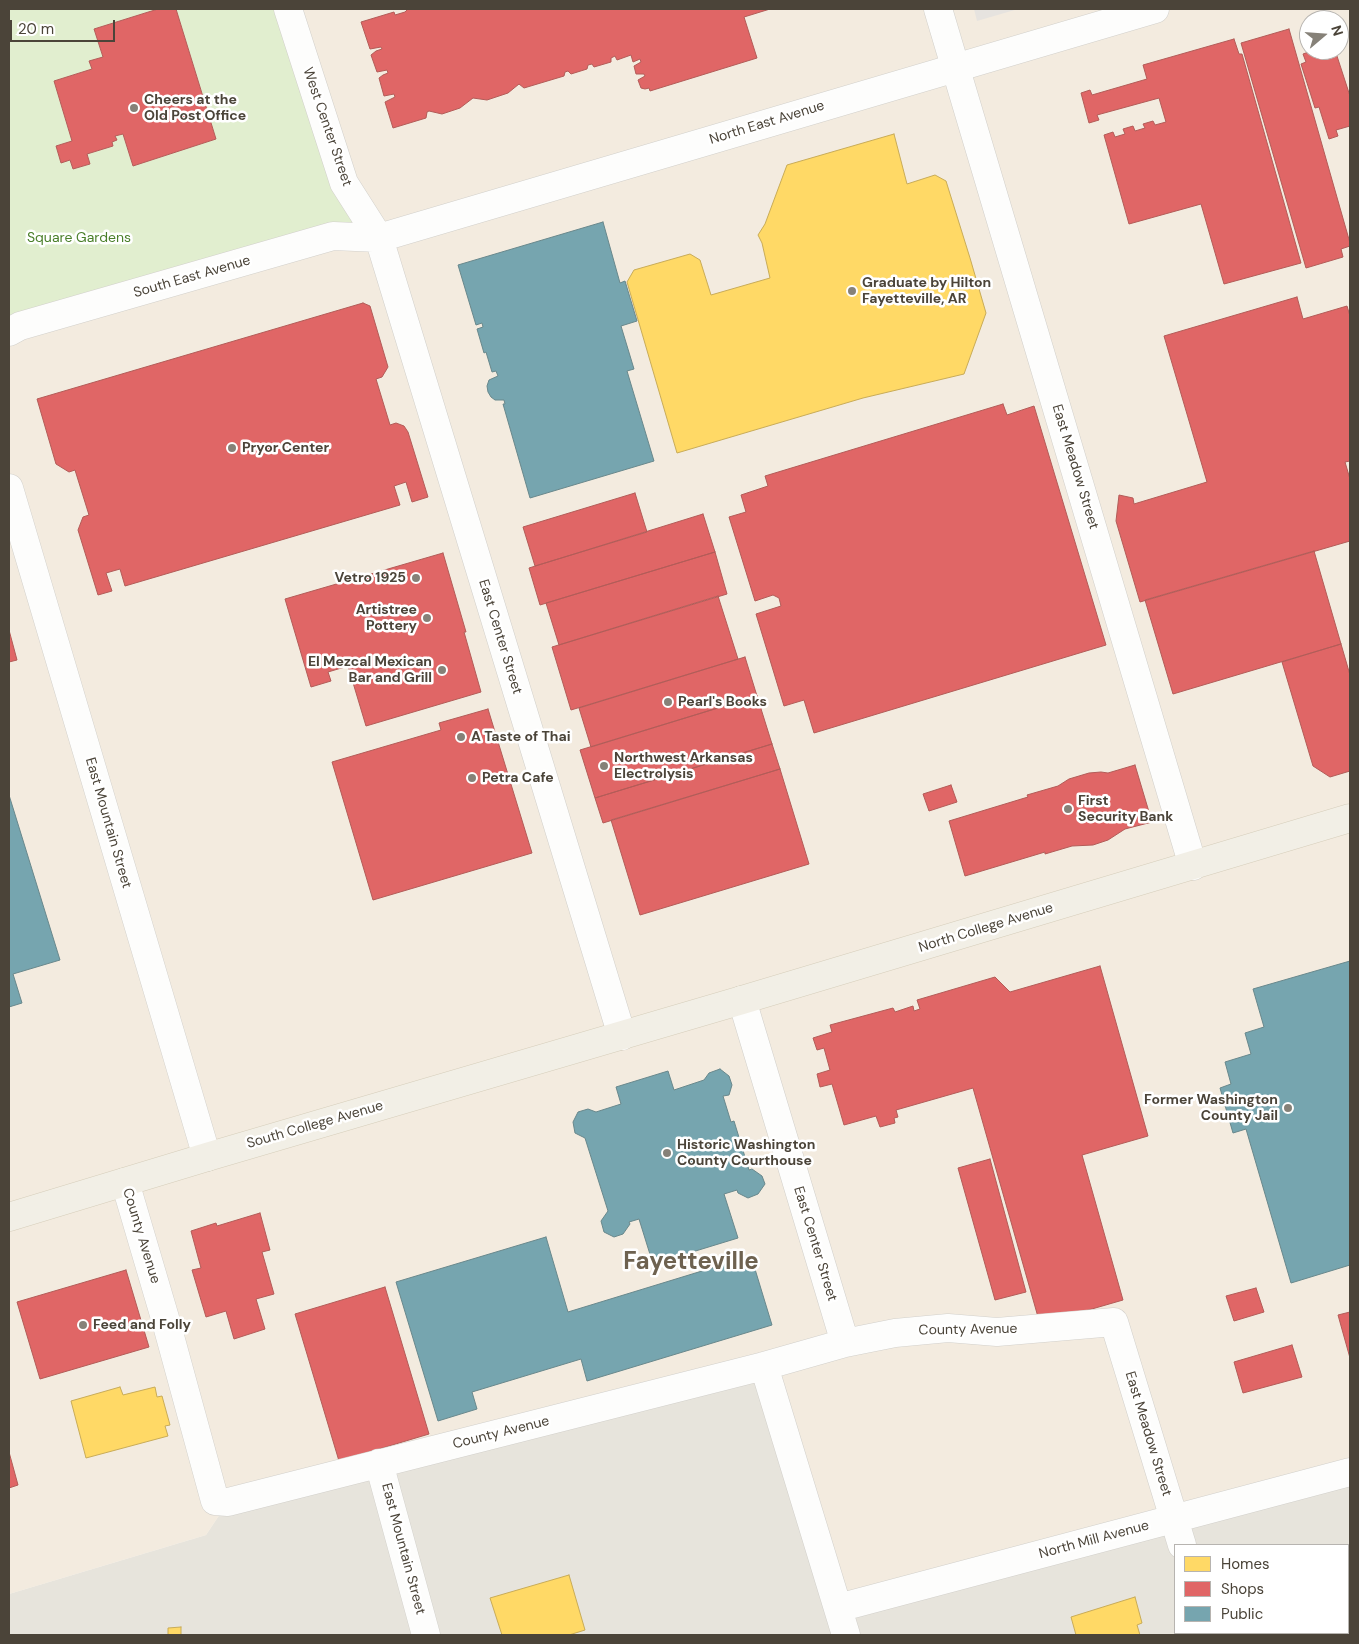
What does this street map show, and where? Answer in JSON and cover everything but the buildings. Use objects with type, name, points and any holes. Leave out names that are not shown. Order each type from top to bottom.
[{"type":"main road","name":"North College Avenue","points":[[622,1036],[1350,818]]},
{"type":"main road","name":"South College Avenue","points":[[9,1217],[622,1036]]},
{"type":"street","name":"West Center Street","points":[[288,9],[344,183],[379,238]]},
{"type":"street","name":"East Meadow Street","points":[[938,9],[1193,866]]},
{"type":"street","name":"North East Avenue","points":[[379,238],[1155,9]]},
{"type":"street","name":"South East Avenue","points":[[9,332],[20,326],[333,236],[379,238]]},
{"type":"street","name":"East Center Street","points":[[379,238],[622,1036]]},
{"type":"street","name":"East Mountain Street","points":[[9,488],[207,1157]]},
{"type":"street","name":"East Center Street","points":[[742,1000],[844,1343]]},
{"type":"street","name":"County Avenue","points":[[125,1182],[165,1318],[215,1501],[228,1502],[764,1366],[844,1343],[895,1333],[948,1328],[997,1332],[1114,1322]]},
{"type":"street","name":"East Meadow Street","points":[[1114,1322],[1182,1544]]},
{"type":"street","points":[[764,1366],[846,1635]]},
{"type":"street","name":"East Mountain Street","points":[[379,1464],[426,1635]]},
{"type":"street","name":"North Mill Avenue","points":[[838,1608],[1350,1472]]},
{"type":"shaded area","points":[[288,9],[1350,9],[1350,1472],[838,1608],[764,1367],[228,1502],[206,1535],[9,1594],[9,332],[333,236]]},
{"type":"shaded area","points":[[974,9],[1018,9],[977,21]]},
{"type":"shaded area","points":[[764,1366],[1350,1472],[1350,1635],[9,1635],[9,1594],[206,1535],[228,1502]]},
{"type":"green space","name":"Square Gardens","points":[[9,9],[158,9],[94,29],[103,57],[89,61],[92,69],[54,81],[72,141],[56,146],[61,162],[70,160],[73,169],[90,164],[87,154],[113,146],[112,142],[116,140],[115,136],[123,134],[133,166],[216,139],[176,9],[288,9],[379,238],[9,332]]},
{"type":"place","name":"Cheers at the Old Post Office","points":[[134,108]]},
{"type":"place","name":"Graduate by Hilton Fayetteville, AR","points":[[852,291]]},
{"type":"place","name":"Pryor Center","points":[[232,448]]},
{"type":"place","name":"Vetro 1925","points":[[416,578]]},
{"type":"place","name":"Artistree Pottery","points":[[427,618]]},
{"type":"place","name":"El Mezcal Mexican Bar and Grill","points":[[442,670]]},
{"type":"place","name":"Pearl's Books","points":[[668,702]]},
{"type":"place","name":"A Taste of Thai","points":[[461,737]]},
{"type":"place","name":"Northwest Arkansas Electrolysis","points":[[604,766]]},
{"type":"place","name":"Petra Cafe","points":[[472,778]]},
{"type":"place","name":"First Security Bank","points":[[1068,809]]},
{"type":"place","name":"Former Washington County Jail","points":[[1288,1108]]},
{"type":"place","name":"Historic Washington County Courthouse","points":[[667,1153]]},
{"type":"place","name":"Feed and Folly","points":[[83,1325]]},
{"type":"district","name":"Fayetteville","points":[[691,1263]]}]
